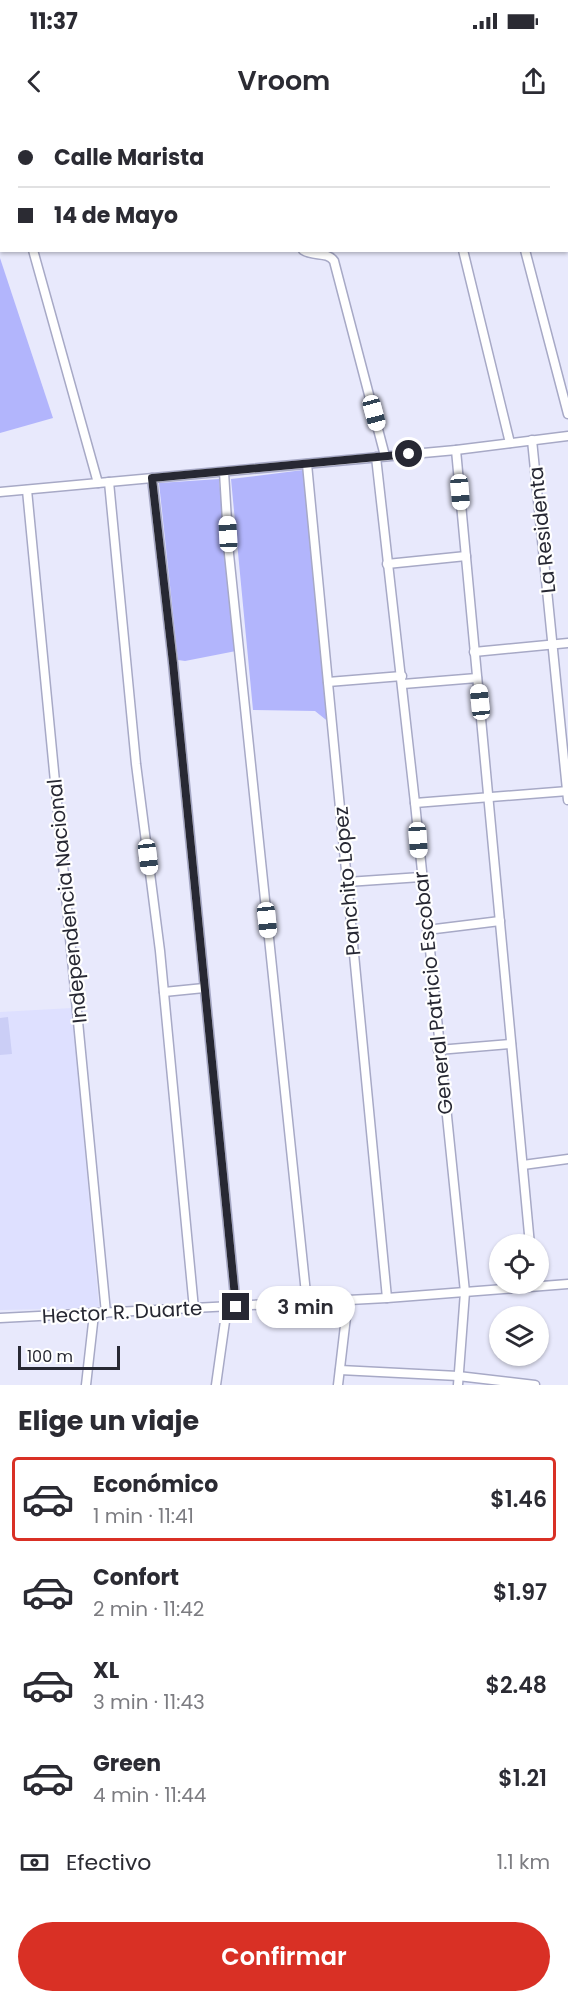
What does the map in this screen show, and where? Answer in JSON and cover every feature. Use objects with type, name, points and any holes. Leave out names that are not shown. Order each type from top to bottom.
[{"type":"street","points":[[34,252],[98,483]]},
{"type":"street","name":"General Patricio Escobar","points":[[306,252],[326,255],[334,261],[381,457],[387,564],[402,680],[438,1050],[465,1292],[458,1380]]},
{"type":"street","points":[[463,252],[510,443]]},
{"type":"street","points":[[526,252],[568,414]]},
{"type":"street","points":[[0,492],[456,450],[568,436]]},
{"type":"street","name":"La Residenta","points":[[532,440],[568,794]]},
{"type":"street","points":[[456,450],[529,1234]]},
{"type":"street","name":"Panchito López","points":[[307,464],[387,1298]]},
{"type":"street","points":[[224,472],[229,554],[307,1303]]},
{"type":"street","points":[[152,478],[204,988],[232,1307],[216,1385]]},
{"type":"street","points":[[110,482],[136,764],[164,992],[194,1309]]},
{"type":"street","name":"Independencia Nacional","points":[[27,490],[106,1313]]},
{"type":"street","points":[[387,564],[466,556]]},
{"type":"street","points":[[474,652],[568,643]]},
{"type":"street","points":[[328,682],[477,678]]},
{"type":"street","points":[[415,803],[568,794]]},
{"type":"street","points":[[347,882],[421,877]]},
{"type":"street","points":[[427,930],[500,921]]},
{"type":"street","points":[[164,992],[204,988]]},
{"type":"street","points":[[438,1050],[511,1044]]},
{"type":"street","points":[[523,1165],[568,1159]]},
{"type":"street","name":"Hector R. Duarte","points":[[549,1285],[568,1284]]},
{"type":"street","name":"Hector R. Duarte","points":[[0,1318],[307,1303],[489,1290]]},
{"type":"street","points":[[338,1385],[348,1300]]},
{"type":"street","points":[[86,1385],[94,1314]]},
{"type":"street","points":[[340,1370],[535,1385]]},
{"type":"shaded area","points":[[0,258],[53,418],[0,433]]},
{"type":"shaded area","points":[[303,470],[330,723],[315,711],[253,710],[231,479]]},
{"type":"shaded area","points":[[219,479],[236,651],[185,661],[178,660],[159,483]]},
{"type":"shaded area","points":[[72,1008],[99,1308],[0,1310],[0,1012]]},
{"type":"shaded area","points":[[8,1017],[12,1054],[0,1055],[0,1018]]},
{"type":"route","points":[[236,1307],[173,663],[152,478],[409,454]]}]
